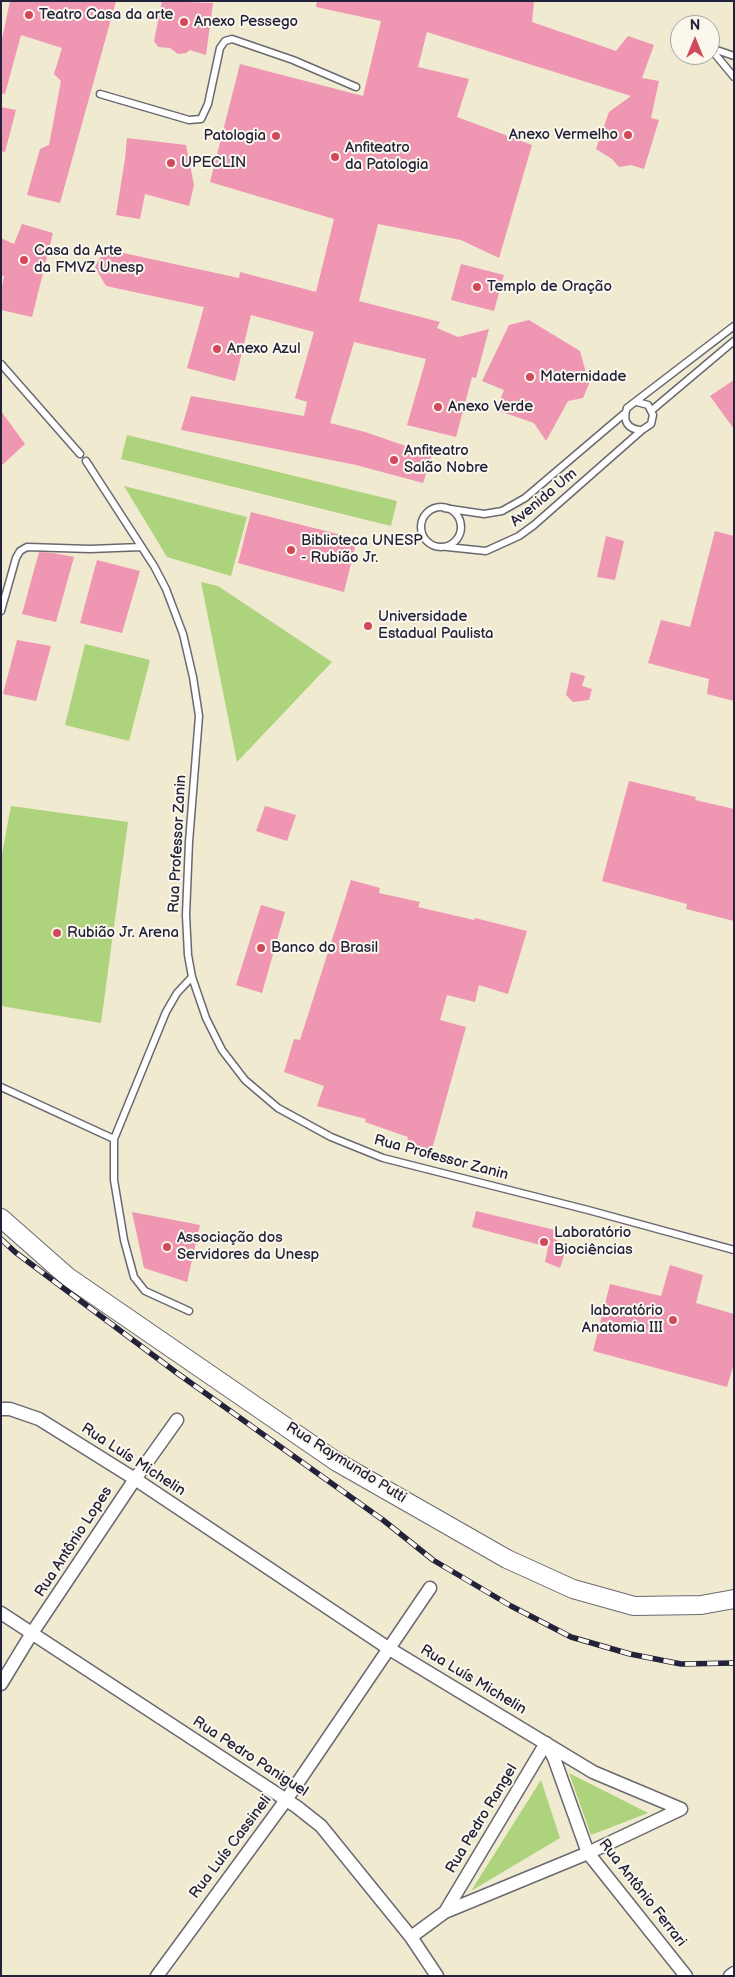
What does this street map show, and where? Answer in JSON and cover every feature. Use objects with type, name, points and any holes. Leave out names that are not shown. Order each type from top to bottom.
[{"type":"street","name":"Rua Raymundo Putti","points":[[1,1218],[68,1277],[337,1462],[507,1559],[572,1589],[634,1606],[702,1605],[734,1599]]},
{"type":"street","name":"Rua Luís Michelin","points":[[1,1409],[10,1409],[38,1419],[135,1479],[388,1648],[592,1772],[681,1809],[588,1853],[446,1912],[411,1937]]},
{"type":"street","name":"Rua Antônio Lopes","points":[[1,1684],[32,1633],[50,1609],[135,1479],[177,1420]]},
{"type":"street","name":"Rua Luís Cassineli","points":[[163,1973],[286,1800],[430,1588]]},
{"type":"street","name":"Rua Pedro Paniguel","points":[[1,1613],[286,1800],[321,1826],[411,1937],[437,1976]]},
{"type":"street","name":"Rua Antônio Ferrari","points":[[546,1743],[554,1758],[588,1853],[686,1976]]},
{"type":"street","name":"Rua Pedro Rangel","points":[[446,1912],[546,1743]]},
{"type":"street","points":[[730,1976],[734,1973]]},
{"type":"lane","points":[[100,94],[189,120],[201,119],[208,104],[220,48],[225,41],[232,39],[293,60],[356,87]]},
{"type":"lane","points":[[734,56],[710,48],[734,77]]},
{"type":"lane","points":[[637,402],[734,326]]},
{"type":"lane","points":[[652,410],[734,341]]},
{"type":"lane","points":[[1,364],[80,454]]},
{"type":"lane","points":[[1,372],[14,377]]},
{"type":"lane","points":[[643,402],[652,410],[653,419],[651,424],[642,430],[636,430],[627,424],[625,413],[631,404],[643,402]]},
{"type":"lane","name":"Avenida Um","points":[[444,508],[484,514],[502,511],[525,498],[625,413]]},
{"type":"lane","name":"Avenida Um","points":[[447,546],[486,550],[519,536],[642,430]]},
{"type":"lane","name":"Rua Professor Zanin","points":[[86,461],[154,566],[174,609],[183,634],[193,677],[199,716],[189,842],[186,915],[188,955],[192,978],[206,1018],[222,1050],[245,1080],[278,1108],[332,1137],[383,1158],[588,1210],[734,1250]]},
{"type":"lane","points":[[444,508],[456,514],[462,526],[458,539],[447,546],[440,547],[428,542],[422,531],[424,518],[428,513],[433,509],[444,508]]},
{"type":"lane","points":[[1,611],[20,550],[27,547],[90,548],[141,546]]},
{"type":"lane","points":[[189,1311],[145,1291],[134,1277],[124,1240],[114,1180],[114,1139],[166,1012],[178,993],[192,978]]},
{"type":"lane","points":[[1,1087],[114,1139]]},
{"type":"green space","points":[[127,435],[397,501],[391,526],[121,459]]},
{"type":"green space","points":[[124,486],[247,517],[231,576],[167,557]]},
{"type":"green space","points":[[201,582],[218,586],[332,662],[237,762]]},
{"type":"green space","points":[[85,644],[150,660],[129,741],[65,725]]},
{"type":"green space","name":"Rubião Jr. Arena","points":[[11,806],[128,822],[101,1023],[1,1006],[1,859]]},
{"type":"green space","points":[[569,1773],[648,1813],[591,1835]]},
{"type":"green space","points":[[541,1780],[560,1838],[471,1891]]},
{"type":"building","points":[[10,1],[116,1],[60,203],[27,195],[40,149],[49,145],[61,81],[54,74],[62,48],[21,35],[5,94],[1,93],[1,44]]},
{"type":"building","name":"Anexo Pessego","points":[[162,1],[213,3],[206,55],[190,50],[186,53],[178,54],[170,48],[158,47],[154,41]]},
{"type":"building","points":[[317,1],[534,1],[532,22],[616,51],[628,36],[654,45],[642,78],[659,81],[651,118],[659,120],[644,169],[631,165],[619,167],[612,159],[596,149],[609,112],[631,96],[427,32],[418,67],[469,79],[457,117],[532,145],[499,258],[461,240],[378,224],[359,301],[440,322],[437,328],[458,337],[489,329],[476,378],[472,377],[456,437],[407,425],[426,359],[354,342],[330,423],[365,432],[432,455],[423,483],[356,465],[181,430],[191,396],[304,416],[307,402],[295,398],[314,332],[251,315],[235,381],[187,368],[204,307],[106,286],[95,267],[105,249],[239,278],[240,272],[316,292],[334,219],[210,182],[240,64],[363,96],[381,21],[316,7]]},
{"type":"building","points":[[1,107],[16,110],[5,152],[1,151]]},
{"type":"building","points":[[127,138],[186,145],[194,185],[189,206],[145,194],[140,219],[116,215]]},
{"type":"building","name":"Casa da Arte da FMVZ Unesp","points":[[22,224],[53,233],[32,317],[1,310],[1,292],[4,276],[1,275],[1,238],[14,244]]},
{"type":"building","name":"Templo de Oração","points":[[461,264],[504,275],[494,311],[451,300]]},
{"type":"building","name":"Maternidade","points":[[529,320],[580,351],[589,384],[583,398],[568,401],[546,441],[534,423],[496,410],[504,390],[482,381],[509,325]]},
{"type":"building","points":[[734,380],[734,429],[710,396]]},
{"type":"building","points":[[1,411],[25,444],[1,466]]},
{"type":"building","points":[[251,512],[357,539],[344,592],[238,563]]},
{"type":"building","points":[[715,531],[734,536],[734,701],[707,694],[709,679],[648,663],[661,620],[690,627]]},
{"type":"building","points":[[606,536],[624,541],[615,580],[597,577]]},
{"type":"building","points":[[39,552],[74,557],[56,622],[22,614]]},
{"type":"building","points":[[97,560],[140,571],[122,633],[80,623]]},
{"type":"building","points":[[17,640],[51,646],[36,701],[3,694]]},
{"type":"building","points":[[571,672],[585,676],[582,686],[592,689],[589,700],[573,702],[566,695]]},
{"type":"building","points":[[629,781],[696,797],[695,800],[734,809],[734,921],[686,909],[687,904],[602,881]]},
{"type":"building","points":[[265,806],[296,815],[287,841],[256,831]]},
{"type":"building","points":[[351,880],[380,888],[379,893],[420,902],[418,907],[474,920],[475,918],[527,931],[508,994],[479,985],[475,1002],[447,995],[440,1020],[466,1027],[431,1153],[406,1146],[408,1137],[365,1122],[366,1119],[317,1106],[324,1086],[284,1072],[294,1039],[300,1040]]},
{"type":"building","name":"Banco do Brasil","points":[[261,905],[285,912],[262,993],[236,985]]},
{"type":"building","name":"Laboratório Biociências","points":[[476,1211],[555,1230],[553,1238],[567,1246],[560,1268],[545,1262],[548,1247],[472,1227]]},
{"type":"building","name":"Associação dos Servidores da Unesp","points":[[132,1212],[200,1225],[187,1282],[144,1268]]},
{"type":"building","points":[[670,1265],[703,1275],[696,1303],[734,1314],[734,1363],[727,1387],[593,1351],[610,1284],[661,1296]]},
{"type":"railway","points":[[1,1239],[15,1252],[177,1373],[383,1520],[433,1560],[511,1606],[571,1637],[630,1654],[681,1664],[734,1663]]},
{"type":"place","name":"Teatro Casa da arte","points":[[29,15]]},
{"type":"place","name":"Anexo Pessego","points":[[184,22]]},
{"type":"place","name":"Anexo Vermelho","points":[[628,135]]},
{"type":"place","name":"Patologia","points":[[276,136]]},
{"type":"place","name":"Anfiteatro da Patologia","points":[[335,157]]},
{"type":"place","name":"UPECLIN","points":[[171,163]]},
{"type":"place","name":"Casa da Arte da FMVZ Unesp","points":[[24,260]]},
{"type":"place","name":"Templo de Oração","points":[[477,287]]},
{"type":"place","name":"Anexo Azul","points":[[217,349]]},
{"type":"place","name":"Maternidade","points":[[530,377]]},
{"type":"place","name":"Anexo Verde","points":[[438,407]]},
{"type":"place","name":"Anfiteatro Salão Nobre","points":[[394,460]]},
{"type":"place","name":"Biblioteca UNESP - Rubião Jr.","points":[[291,550]]},
{"type":"place","name":"Universidade Estadual Paulista","points":[[368,626]]},
{"type":"place","name":"Rubião Jr. Arena","points":[[57,933]]},
{"type":"place","name":"Banco do Brasil","points":[[261,948]]},
{"type":"place","name":"Laboratório Biociências","points":[[544,1242]]},
{"type":"place","name":"Associação dos Servidores da Unesp","points":[[167,1247]]},
{"type":"place","name":"laboratório Anatomia III","points":[[673,1320]]}]
